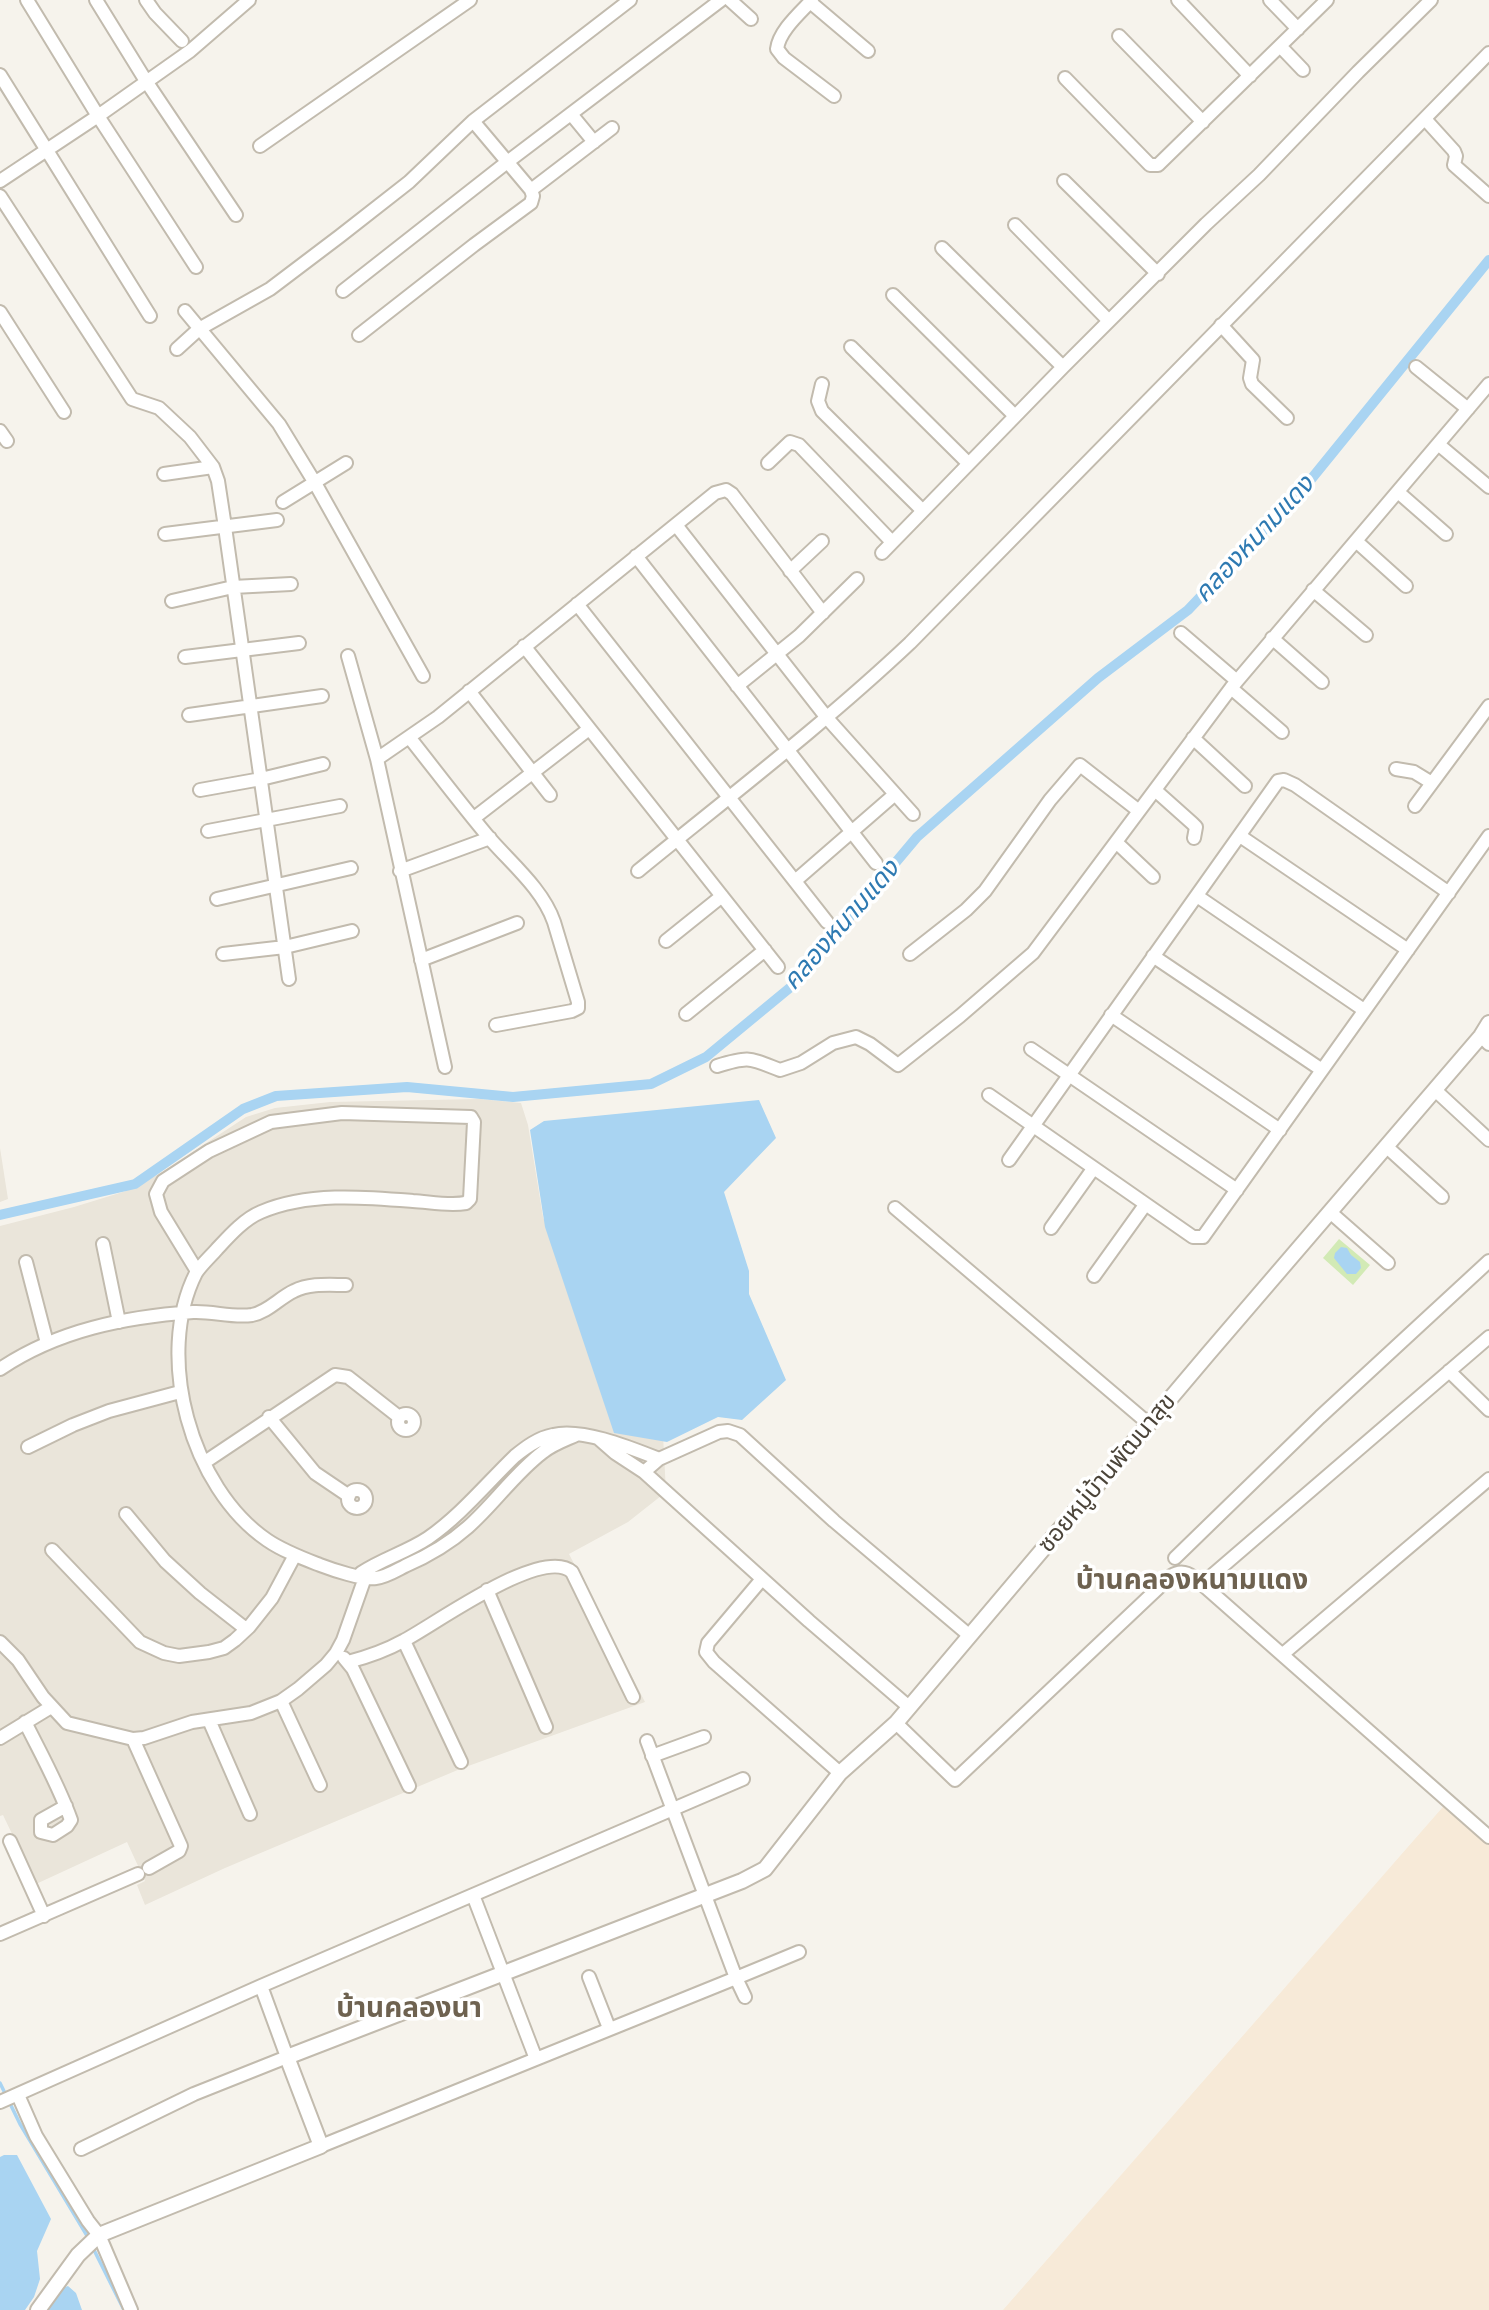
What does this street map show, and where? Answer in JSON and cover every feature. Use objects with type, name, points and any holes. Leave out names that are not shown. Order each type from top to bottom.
[{"type":"street","points":[[27,0],[196,267]]},
{"type":"street","points":[[96,0],[236,215]]},
{"type":"street","points":[[146,0],[182,41]]},
{"type":"street","points":[[0,181],[190,51],[249,0]]},
{"type":"street","points":[[260,146],[470,0]]},
{"type":"street","points":[[177,349],[199,329],[270,289],[340,236],[409,182],[473,121],[630,0]]},
{"type":"street","points":[[343,291],[721,0]]},
{"type":"street","points":[[730,0],[751,19]]},
{"type":"street","points":[[1178,0],[1250,76]]},
{"type":"street","points":[[1270,0],[1298,29]]},
{"type":"street","points":[[1065,78],[1150,165],[1154,166],[1161,163],[1327,0]]},
{"type":"street","points":[[882,553],[968,463],[1206,224],[1259,176],[1431,0]]},
{"type":"street","points":[[834,96],[784,58],[776,49],[778,41],[811,1],[868,51]]},
{"type":"street","points":[[1119,36],[1203,122]]},
{"type":"street","points":[[1280,46],[1303,70]]},
{"type":"street","points":[[638,871],[860,690],[946,607],[1489,53]]},
{"type":"street","points":[[0,75],[150,316]]},
{"type":"street","points":[[571,114],[594,142]]},
{"type":"street","points":[[1425,119],[1454,151],[1454,165],[1489,197]]},
{"type":"street","points":[[359,335],[531,203],[531,190],[473,121]]},
{"type":"street","points":[[531,190],[612,128]]},
{"type":"street","points":[[1064,181],[1158,274]]},
{"type":"street","points":[[0,196],[132,399],[159,408],[190,437],[213,467],[218,481],[225,527],[289,979]]},
{"type":"street","points":[[1014,225],[1109,321]]},
{"type":"street","points":[[942,248],[1063,368]]},
{"type":"street","points":[[894,296],[1015,416]]},
{"type":"street","points":[[185,311],[279,424],[423,676]]},
{"type":"street","points":[[0,312],[64,412]]},
{"type":"street","points":[[1221,325],[1253,360],[1250,378],[1252,384],[1287,418]]},
{"type":"street","points":[[851,347],[968,463]]},
{"type":"street","points":[[1416,367],[1468,409]]},
{"type":"street","points":[[822,384],[818,401],[822,411],[922,510]]},
{"type":"street","points":[[717,1066],[753,1059],[780,1070],[801,1063],[834,1043],[856,1037],[898,1065],[1024,963],[1234,685],[1468,409],[1485,398],[1489,384]]},
{"type":"street","points":[[768,463],[786,444],[790,442],[799,445],[892,542]]},
{"type":"street","points":[[1438,444],[1489,487]]},
{"type":"street","points":[[283,502],[346,463]]},
{"type":"street","points":[[164,474],[213,467]]},
{"type":"street","points":[[377,759],[438,717],[715,493],[726,490],[732,494],[823,614]]},
{"type":"street","points":[[1398,492],[1446,534]]},
{"type":"street","points":[[165,534],[277,520]]},
{"type":"street","points":[[676,525],[827,718],[913,814]]},
{"type":"street","points":[[790,570],[822,541]]},
{"type":"street","points":[[1356,541],[1406,586]]},
{"type":"street","points":[[636,556],[876,863]]},
{"type":"street","points":[[737,686],[823,614],[857,579]]},
{"type":"street","points":[[172,601],[233,587],[290,583]]},
{"type":"street","points":[[1313,590],[1366,635]]},
{"type":"street","points":[[577,604],[827,922]]},
{"type":"street","points":[[1181,633],[1282,732]]},
{"type":"street","points":[[1272,638],[1322,682]]},
{"type":"street","points":[[185,657],[299,643]]},
{"type":"street","points":[[524,646],[778,967]]},
{"type":"street","points":[[348,656],[377,759],[445,1067]]},
{"type":"street","points":[[469,691],[550,795]]},
{"type":"street","points":[[189,715],[323,696]]},
{"type":"street","points":[[1415,806],[1489,706]]},
{"type":"street","points":[[474,818],[589,729]]},
{"type":"street","points":[[409,737],[549,909],[578,1002],[578,1008],[572,1012],[496,1025]]},
{"type":"street","points":[[1193,738],[1245,786]]},
{"type":"street","points":[[200,790],[323,764]]},
{"type":"street","points":[[910,954],[985,891],[1050,800],[1080,765],[1139,811]]},
{"type":"street","points":[[1396,769],[1414,772],[1432,783]]},
{"type":"street","points":[[1009,1160],[1276,783],[1281,780],[1288,781],[1449,892]]},
{"type":"street","points":[[1155,790],[1196,827],[1194,838]]},
{"type":"street","points":[[794,881],[894,795]]},
{"type":"street","points":[[208,831],[340,806]]},
{"type":"street","points":[[1240,836],[1408,950]]},
{"type":"street","points":[[989,1095],[1145,1205],[1198,1238],[1206,1233],[1489,836]]},
{"type":"street","points":[[400,871],[490,838]]},
{"type":"street","points":[[1116,842],[1153,877]]},
{"type":"street","points":[[217,899],[351,868]]},
{"type":"street","points":[[666,942],[722,896]]},
{"type":"street","points":[[1197,896],[1364,1010]]},
{"type":"street","points":[[421,960],[517,923]]},
{"type":"street","points":[[223,954],[285,947],[352,931]]},
{"type":"street","points":[[686,1014],[765,950]]},
{"type":"street","points":[[1153,956],[1322,1070]]},
{"type":"street","points":[[1111,1015],[1280,1130]]},
{"type":"street","name":"ซอยหมู่บ้านพัฒนาสุข","points":[[287,2057],[757,1875],[765,1869],[840,1773],[896,1723],[1330,1212],[1436,1091],[1485,1040],[1489,1023]]},
{"type":"street","points":[[1031,1049],[1237,1189]]},
{"type":"street","points":[[1436,1091],[1489,1140]]},
{"type":"street","points":[[197,1271],[161,1212],[156,1194],[163,1181],[209,1151],[271,1122],[296,1118],[354,1114],[465,1116],[473,1119],[470,1199],[466,1203],[338,1198],[288,1203],[258,1213],[230,1235],[197,1271],[181,1314],[178,1354],[180,1392],[185,1413],[205,1462],[224,1496],[266,1540],[330,1569],[361,1574],[413,1547],[446,1524],[527,1447],[551,1435],[564,1433],[615,1442],[659,1459]]},
{"type":"street","points":[[1387,1147],[1443,1197]]},
{"type":"street","points":[[1051,1228],[1093,1169]]},
{"type":"street","points":[[1094,1276],[1145,1205]]},
{"type":"street","points":[[895,1208],[1149,1424]]},
{"type":"street","points":[[1330,1212],[1388,1263]]},
{"type":"street","points":[[103,1244],[119,1322]]},
{"type":"street","points":[[1175,1558],[1320,1417],[1489,1261]]},
{"type":"street","points":[[26,1262],[47,1343]]},
{"type":"street","points":[[0,1369],[29,1350],[90,1328],[195,1312],[225,1316],[254,1315],[296,1289],[323,1284],[346,1285]]},
{"type":"street","points":[[1202,1584],[1489,1337]]},
{"type":"street","points":[[1449,1371],[1489,1410]]},
{"type":"street","points":[[205,1462],[257,1429],[269,1417],[327,1378],[340,1375],[348,1377],[399,1418]]},
{"type":"street","points":[[27,1447],[109,1411],[180,1392]]},
{"type":"street","points":[[269,1417],[315,1473],[349,1496]]},
{"type":"street","points":[[644,1472],[659,1459],[719,1432],[728,1431],[740,1435],[834,1521],[970,1636]]},
{"type":"street","points":[[599,1439],[644,1472],[909,1707]]},
{"type":"street","points":[[1283,1654],[1489,1479]]},
{"type":"street","points":[[126,1514],[165,1561],[246,1629]]},
{"type":"street","points":[[52,1550],[128,1632],[148,1647],[164,1653],[191,1656],[224,1647],[246,1629],[272,1598],[295,1555]]},
{"type":"street","points":[[348,1662],[404,1641],[488,1590],[531,1572],[561,1566],[572,1572],[633,1697]]},
{"type":"street","points":[[896,1723],[955,1780],[1171,1577],[1176,1573],[1189,1573],[1489,1837]]},
{"type":"street","points":[[0,1642],[18,1660],[51,1707],[67,1723],[133,1739],[152,1737],[180,1725],[251,1713],[281,1701],[326,1665],[338,1649],[361,1574]]},
{"type":"street","points":[[762,1579],[708,1643],[706,1652],[840,1773]]},
{"type":"street","points":[[488,1590],[546,1727]]},
{"type":"street","points":[[404,1641],[461,1762]]},
{"type":"street","points":[[338,1649],[348,1662],[409,1786]]},
{"type":"street","points":[[281,1701],[320,1785]]},
{"type":"street","points":[[0,1738],[51,1707]]},
{"type":"street","points":[[209,1720],[250,1814]]},
{"type":"street","points":[[25,1723],[66,1806]]},
{"type":"street","points":[[652,1756],[704,1737]]},
{"type":"street","points":[[0,1934],[144,1871],[179,1852],[181,1846],[133,1739]]},
{"type":"street","points":[[647,1741],[744,1997]]},
{"type":"street","points":[[131,2310],[99,2235],[36,2136],[8,2099],[261,1986],[743,1779]]},
{"type":"street","points":[[10,1841],[44,1916]]},
{"type":"street","points":[[473,1895],[536,2059]]},
{"type":"street","points":[[38,2310],[78,2255],[99,2235],[799,1952]]},
{"type":"street","points":[[589,1977],[609,2028]]},
{"type":"street","points":[[261,1986],[321,2146]]},
{"type":"street","points":[[80,2149],[201,2091],[287,2057]]},
{"type":"shaded area","points":[[480,1099],[521,1103],[528,1125],[543,1217],[611,1422],[663,1435],[666,1492],[628,1522],[569,1554],[645,1702],[460,1769],[225,1868],[145,1905],[137,1885],[145,1881],[127,1842],[36,1884],[3,1815],[0,1816],[0,1226],[126,1191],[162,1172],[246,1117],[275,1108],[330,1102]]},
{"type":"shaded area","points":[[0,1148],[8,1199],[0,1202]]},
{"type":"shaded area","points":[[1449,1800],[1489,1835],[1489,2310],[1003,2310]]},
{"type":"green space","points":[[1339,1239],[1370,1265],[1353,1285],[1323,1258]]},
{"type":"water","points":[[759,1100],[776,1138],[724,1192],[749,1271],[749,1294],[786,1380],[742,1420],[718,1417],[667,1442],[614,1433],[545,1227],[530,1130],[544,1121]]},
{"type":"water","points":[[1341,1247],[1347,1248],[1360,1262],[1361,1268],[1356,1274],[1347,1274],[1334,1258]]},
{"type":"water","points":[[17,2155],[51,2219],[37,2251],[40,2279],[34,2297],[25,2310],[0,2310],[0,2157]]},
{"type":"water","points":[[68,2286],[76,2293],[82,2310],[47,2310],[60,2289]]},
{"type":"waterway","name":"คลองหนามแดง","points":[[0,1215],[135,1184],[243,1109],[276,1096],[407,1087],[513,1097],[651,1084],[706,1057],[792,986],[917,837],[1098,678],[1188,610],[1304,488],[1489,260]]},
{"type":"waterway","points":[[0,2083],[20,2124],[89,2239]]},
{"type":"waterway","points":[[92,2246],[124,2310]]},
{"type":"district","name":"บ้านคลองหนามแดง","points":[[1192,1580]]},
{"type":"district","name":"บ้านคลองนา","points":[[409,2008]]}]
